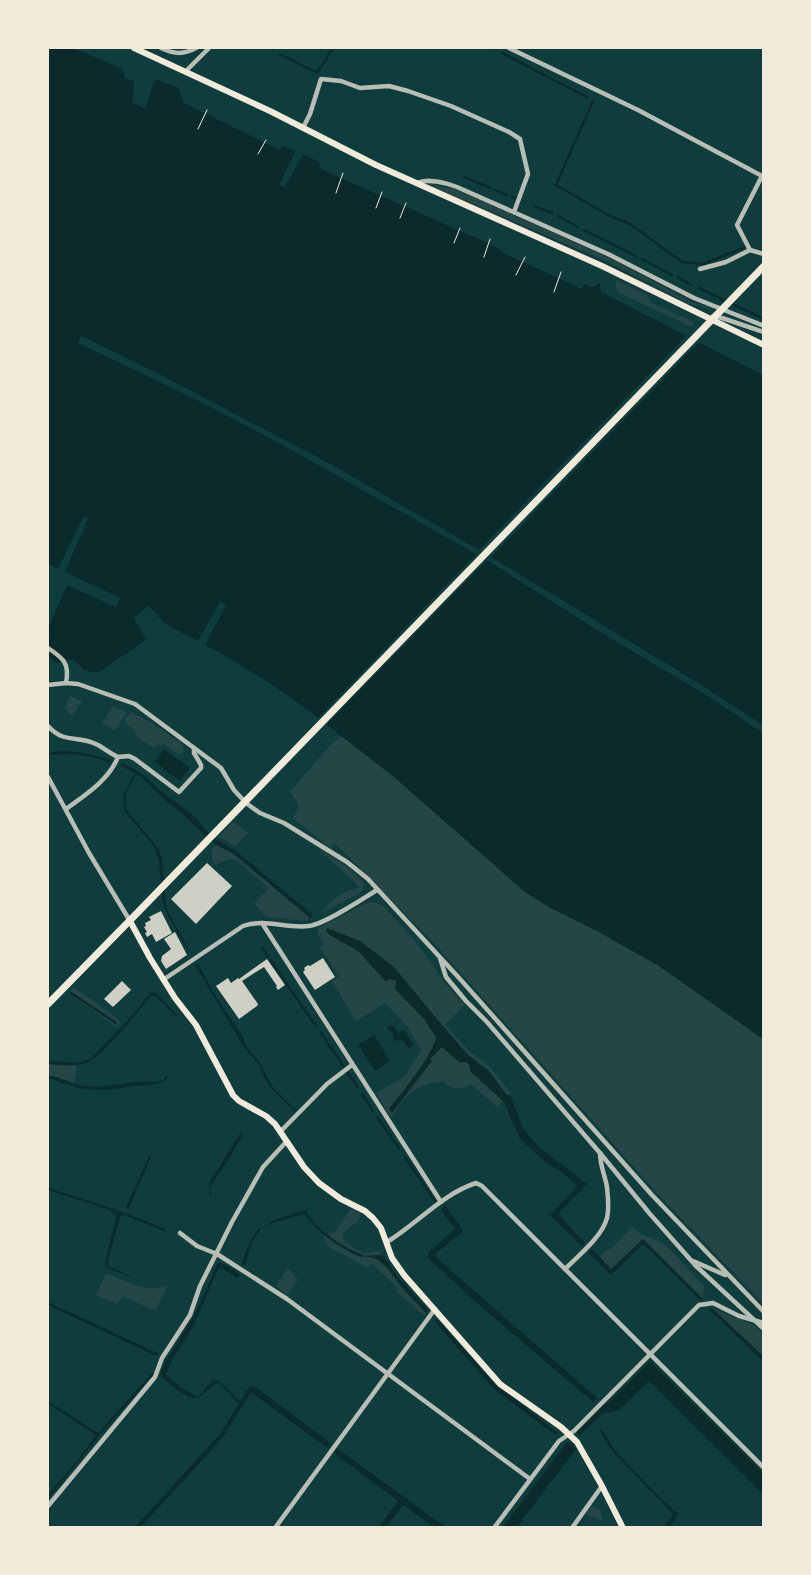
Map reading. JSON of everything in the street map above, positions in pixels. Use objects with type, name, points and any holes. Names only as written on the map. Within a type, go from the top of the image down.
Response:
[{"type":"main road","points":[[134,48],[186,71],[416,184],[585,258],[764,345]]},
{"type":"main road","points":[[48,1004],[764,266]]},
{"type":"main road","points":[[130,921],[164,980],[196,1025],[233,1094],[247,1106],[266,1116],[281,1131],[286,1142],[304,1168],[319,1184],[327,1191],[365,1211],[373,1218],[381,1228],[392,1258],[404,1275],[500,1384],[569,1434],[582,1449],[623,1528]]},
{"type":"street","points":[[161,48],[178,54],[196,48]]},
{"type":"street","points":[[186,71],[209,48]]},
{"type":"street","points":[[509,48],[638,110],[763,176],[738,225],[750,250]]},
{"type":"street","points":[[303,128],[310,114],[321,79],[341,81],[360,88],[389,86],[451,106],[509,132],[520,139],[528,174],[514,212]]},
{"type":"street","points":[[416,184],[421,181],[448,184],[608,254],[694,298],[764,326]]},
{"type":"street","points":[[700,269],[726,262],[750,250],[764,254]]},
{"type":"street","points":[[700,314],[722,318],[764,332]]},
{"type":"street","points":[[48,648],[61,657],[65,664],[68,674],[66,683]]},
{"type":"street","points":[[48,685],[78,684],[134,704],[221,768],[234,790],[246,803],[260,813],[284,823],[347,862],[377,890],[439,956],[652,1196],[764,1312]]},
{"type":"street","points":[[48,726],[61,738],[80,738],[98,745],[118,757],[129,756],[135,759],[179,792],[201,768],[194,749]]},
{"type":"street","points":[[66,808],[102,780],[118,757]]},
{"type":"street","points":[[48,777],[89,853],[130,921]]},
{"type":"street","points":[[48,792],[53,787]]},
{"type":"street","points":[[164,980],[243,926],[262,923],[310,926],[360,901],[377,890]]},
{"type":"street","points":[[262,923],[441,1202]]},
{"type":"street","points":[[439,956],[446,977],[600,1153],[650,1214],[692,1261],[764,1329]]},
{"type":"street","points":[[281,1131],[327,1084],[352,1065]]},
{"type":"street","points":[[48,1506],[151,1383],[162,1358],[190,1315],[200,1286],[232,1222],[263,1167],[286,1142]]},
{"type":"street","points":[[565,1269],[590,1245],[608,1217],[606,1186],[600,1163],[600,1153]]},
{"type":"street","points":[[387,1242],[405,1232],[441,1202],[463,1188],[476,1183],[482,1186],[764,1468]]},
{"type":"street","points":[[180,1233],[197,1246],[217,1254],[287,1299],[530,1480]]},
{"type":"street","points":[[692,1261],[729,1277]]},
{"type":"street","points":[[494,1528],[559,1441],[569,1434],[699,1305],[712,1303],[739,1316],[764,1323]]},
{"type":"street","points":[[275,1528],[435,1309]]},
{"type":"street","points":[[572,1528],[602,1486]]},
{"type":"path","points":[[198,128],[207,110]]},
{"type":"path","points":[[258,154],[266,140]]},
{"type":"path","points":[[336,193],[343,174]]},
{"type":"path","points":[[376,208],[382,192]]},
{"type":"path","points":[[400,218],[406,203]]},
{"type":"path","points":[[454,243],[460,228]]},
{"type":"path","points":[[484,257],[490,239]]},
{"type":"path","points":[[516,275],[525,257]]},
{"type":"path","points":[[554,292],[561,272]]},
{"type":"shaded area","points":[[48,48],[73,48],[123,69],[125,78],[152,88],[156,79],[179,88],[184,103],[278,149],[284,146],[320,162],[321,169],[499,248],[500,251],[582,289],[585,284],[592,288],[600,283],[601,292],[763,375],[763,1039],[659,966],[599,932],[549,907],[525,892],[393,776],[314,715],[271,684],[219,652],[172,629],[149,606],[134,618],[146,640],[97,673],[84,670],[73,659],[57,663],[48,656],[48,628],[67,585],[116,607],[120,598],[65,573],[66,568],[60,565],[58,569],[48,564]]},
{"type":"shaded area","points":[[426,184],[455,189],[605,256],[692,302],[721,311],[689,304],[604,260]]},
{"type":"shaded area","points":[[615,279],[647,295],[650,302],[694,322],[692,327],[617,292]]},
{"type":"shaded area","points":[[70,696],[82,701],[72,716],[65,708]]},
{"type":"shaded area","points":[[113,706],[127,712],[115,731],[102,723]]},
{"type":"shaded area","points":[[132,712],[155,725],[183,745],[184,751],[179,755],[163,744],[153,747],[138,738],[135,731],[125,722],[126,717]]},
{"type":"shaded area","points":[[341,736],[393,776],[525,892],[549,907],[599,932],[659,966],[763,1039],[763,1303],[658,1194],[436,945],[335,843],[330,848],[293,818],[298,809],[298,803],[290,792],[332,743]]},
{"type":"shaded area","points":[[164,749],[190,768],[180,781],[155,762]]},
{"type":"shaded area","points":[[62,751],[78,752],[112,760],[111,763],[80,755],[48,755],[48,753]]},
{"type":"shaded area","points":[[122,763],[141,773],[168,797],[195,817],[217,840],[236,851],[313,915],[310,918],[234,854],[217,845],[203,834],[140,776],[136,775],[125,795],[126,809],[157,847],[162,858],[166,907],[189,953],[166,912],[163,902],[159,861],[153,845],[125,812],[123,796],[135,773],[121,766]]},
{"type":"shaded area","points":[[233,821],[248,833],[235,846],[219,837]]},
{"type":"shaded area","points":[[216,845],[234,854],[309,917],[307,921],[266,917],[254,903],[269,888],[236,860],[228,859],[215,865],[212,860],[212,849]]},
{"type":"shaded area","points":[[317,848],[345,865],[364,883],[363,890],[358,894],[319,914],[337,897],[351,889],[354,891],[359,886]]},
{"type":"shaded area","points":[[369,902],[383,906],[413,938],[442,979],[465,1005],[445,1024],[469,1051],[491,1068],[511,1094],[497,1107],[471,1084],[456,1088],[444,1081],[425,1085],[412,1092],[391,1118],[376,1093],[404,1077],[421,1050],[407,1026],[385,1003],[356,1021],[332,981],[339,977],[320,948],[324,944],[318,935],[318,928]]},
{"type":"shaded area","points":[[327,928],[360,941],[394,967],[467,1054],[488,1070],[507,1095],[510,1095],[524,1130],[540,1148],[587,1184],[558,1214],[585,1243],[582,1246],[550,1215],[577,1186],[562,1172],[547,1164],[520,1139],[504,1102],[470,1071],[468,1063],[460,1063],[442,1047],[430,1059],[432,1061],[392,1113],[389,1109],[423,1064],[436,1037],[424,1019],[395,989],[396,981],[389,979],[386,982],[358,951],[331,936],[326,931]]},
{"type":"shaded area","points":[[198,964],[216,997],[243,1037],[246,1046],[260,1063],[272,1086],[296,1110],[295,1112],[269,1086],[258,1064],[243,1046],[195,965]]},
{"type":"shaded area","points":[[73,987],[117,1018],[121,1024],[116,1027],[69,993]]},
{"type":"shaded area","points":[[151,992],[156,993],[177,1015],[175,1016],[156,996],[151,996],[111,1043],[93,1059],[77,1065],[48,1064],[48,1061],[79,1063],[91,1058],[129,1019]]},
{"type":"shaded area","points":[[389,1025],[394,1026],[398,1033],[404,1030],[414,1045],[409,1049],[402,1039],[394,1040],[393,1034],[387,1028]]},
{"type":"shaded area","points":[[374,1035],[390,1061],[375,1071],[358,1045]]},
{"type":"shaded area","points":[[48,1064],[75,1065],[77,1068],[74,1082],[48,1076]]},
{"type":"shaded area","points":[[48,1076],[82,1086],[102,1087],[140,1081],[157,1082],[163,1080],[166,1076],[168,1077],[161,1083],[106,1090],[81,1089],[48,1078]]},
{"type":"shaded area","points":[[241,1132],[243,1134],[228,1161],[212,1184],[210,1190],[212,1197],[209,1188],[211,1180]]},
{"type":"shaded area","points":[[149,1156],[151,1157],[127,1209],[126,1207]]},
{"type":"shaded area","points":[[48,1188],[114,1209],[166,1229],[166,1232],[124,1215],[120,1217],[108,1261],[109,1266],[130,1277],[106,1267],[105,1262],[116,1218],[110,1210],[48,1190]]},
{"type":"shaded area","points":[[445,1205],[463,1231],[435,1254],[437,1258],[597,1398],[593,1402],[470,1297],[428,1258],[428,1253],[455,1229],[441,1210]]},
{"type":"shaded area","points":[[308,1209],[305,1213],[265,1226],[274,1220]]},
{"type":"shaded area","points":[[351,1209],[361,1213],[358,1221],[343,1233],[344,1241],[362,1253],[380,1251],[381,1255],[366,1256],[378,1261],[386,1268],[426,1313],[425,1316],[398,1293],[397,1287],[372,1264],[366,1267],[329,1247],[323,1236],[335,1232]]},
{"type":"shaded area","points":[[632,1227],[641,1234],[665,1244],[704,1286],[703,1299],[643,1239],[611,1269],[600,1258],[605,1251],[612,1248]]},
{"type":"shaded area","points":[[259,1228],[261,1229],[252,1242],[245,1265],[243,1266],[247,1249]]},
{"type":"shaded area","points":[[643,1239],[703,1299],[700,1300],[643,1244],[611,1275],[588,1252],[592,1249],[611,1269]]},
{"type":"shaded area","points":[[381,1255],[427,1309],[426,1313],[386,1266],[376,1258],[362,1256]]},
{"type":"shaded area","points":[[218,1263],[222,1263],[240,1274],[237,1278],[219,1268],[193,1326],[166,1374],[180,1387],[198,1397],[213,1380],[219,1381],[240,1401],[250,1386],[254,1386],[332,1444],[327,1448],[251,1392],[224,1436],[141,1527],[135,1527],[220,1434],[239,1404],[219,1383],[214,1384],[199,1398],[194,1398],[178,1390],[160,1375],[164,1364],[195,1314]]},
{"type":"shaded area","points":[[288,1268],[298,1280],[287,1295],[276,1286]]},
{"type":"shaded area","points":[[106,1273],[144,1287],[152,1288],[168,1285],[155,1311],[123,1296],[117,1304],[96,1295]]},
{"type":"shaded area","points":[[48,1302],[159,1355],[154,1355],[48,1305]]},
{"type":"shaded area","points":[[708,1308],[713,1309],[763,1356],[763,1362]]},
{"type":"shaded area","points":[[713,1309],[754,1325],[763,1334],[763,1356]]},
{"type":"shaded area","points":[[437,1319],[495,1384],[558,1433],[556,1435],[495,1390],[434,1321]]},
{"type":"shaded area","points":[[650,1361],[763,1473],[763,1494],[649,1381],[618,1411],[602,1414],[579,1436],[576,1433]]},
{"type":"shaded area","points":[[153,1372],[153,1375],[99,1436],[48,1499],[48,1495],[96,1435],[48,1404],[48,1401],[98,1433]]},
{"type":"shaded area","points":[[599,1429],[602,1429],[615,1450],[655,1493],[679,1514],[670,1527],[664,1527],[673,1514],[612,1451]]},
{"type":"shaded area","points":[[567,1442],[570,1442],[576,1449],[517,1527],[503,1527]]},
{"type":"shaded area","points":[[337,1448],[445,1527],[434,1527],[403,1505],[386,1527],[379,1527],[398,1501],[334,1453]]},
{"type":"shaded area","points":[[592,1506],[600,1509],[603,1521],[585,1514]]},
{"type":"pier","points":[[156,76],[145,109],[132,102],[135,79],[151,85]]},
{"type":"pier","points":[[180,85],[186,101],[212,115],[278,147],[285,143],[321,160],[323,167],[500,246],[502,249],[581,286],[583,282],[586,282],[582,289],[500,251],[499,248],[321,169],[319,162],[303,154],[285,187],[279,185],[296,151],[284,146],[278,149],[184,103],[179,88]]},
{"type":"pier","points":[[689,333],[702,339],[491,557],[695,681],[763,725],[763,733],[711,698],[592,627],[487,560],[325,726],[316,720],[476,554],[288,448],[197,400],[78,343],[81,336],[163,376],[336,467],[479,550]]},
{"type":"pier","points":[[84,516],[88,518],[65,572],[120,598],[116,607],[67,585],[48,628],[48,622],[66,583],[115,604],[117,599],[63,575],[63,569],[61,568],[57,571]]},
{"type":"pier","points":[[220,602],[226,605],[205,645],[271,684],[314,715],[312,716],[270,686],[218,654],[171,631],[148,610],[137,618],[149,641],[116,665],[114,664],[146,640],[134,618],[148,606],[164,623],[198,641]]},
{"type":"building","points":[[207,863],[232,886],[196,924],[171,899]]},
{"type":"building","points":[[161,911],[172,933],[156,942],[152,934],[147,937],[144,927],[146,926],[145,923],[151,920],[149,917]]},
{"type":"building","points":[[175,932],[187,955],[166,969],[161,961],[162,956],[171,949],[164,939]]},
{"type":"building","points":[[323,958],[335,977],[315,990],[303,972],[304,968]]},
{"type":"building","points":[[267,959],[285,985],[278,990],[264,967],[242,981],[258,1004],[239,1019],[216,986],[228,978],[231,983],[239,979]]},
{"type":"building","points":[[122,981],[131,990],[113,1007],[104,999]]},
{"type":"waterway","points":[[280,54],[317,73],[333,48]]},
{"type":"waterway","points":[[502,53],[587,97]]},
{"type":"waterway","points":[[593,101],[556,185],[608,215],[630,224],[682,262],[703,264],[743,248]]},
{"type":"waterway","points":[[464,177],[490,188]]},
{"type":"waterway","points":[[495,190],[507,195]]},
{"type":"waterway","points":[[534,206],[552,213]]},
{"type":"waterway","points":[[558,216],[578,227]]},
{"type":"waterway","points":[[584,230],[636,256]]},
{"type":"waterway","points":[[642,259],[672,275]]},
{"type":"waterway","points":[[677,277],[692,285]]},
{"type":"waterway","points":[[699,288],[764,319]]},
{"type":"waterway","points":[[262,948],[316,1026]]},
{"type":"waterway","points":[[71,993],[116,1023]]},
{"type":"waterway","points":[[321,1033],[343,1066]]},
{"type":"waterway","points":[[348,1073],[357,1087]]},
{"type":"waterway","points":[[362,1094],[373,1111]]},
{"type":"waterway","points":[[377,1117],[399,1148]]},
{"type":"waterway","points":[[405,1157],[435,1201]]},
{"type":"waterway","points":[[305,1213],[330,1238],[362,1256]]}]
